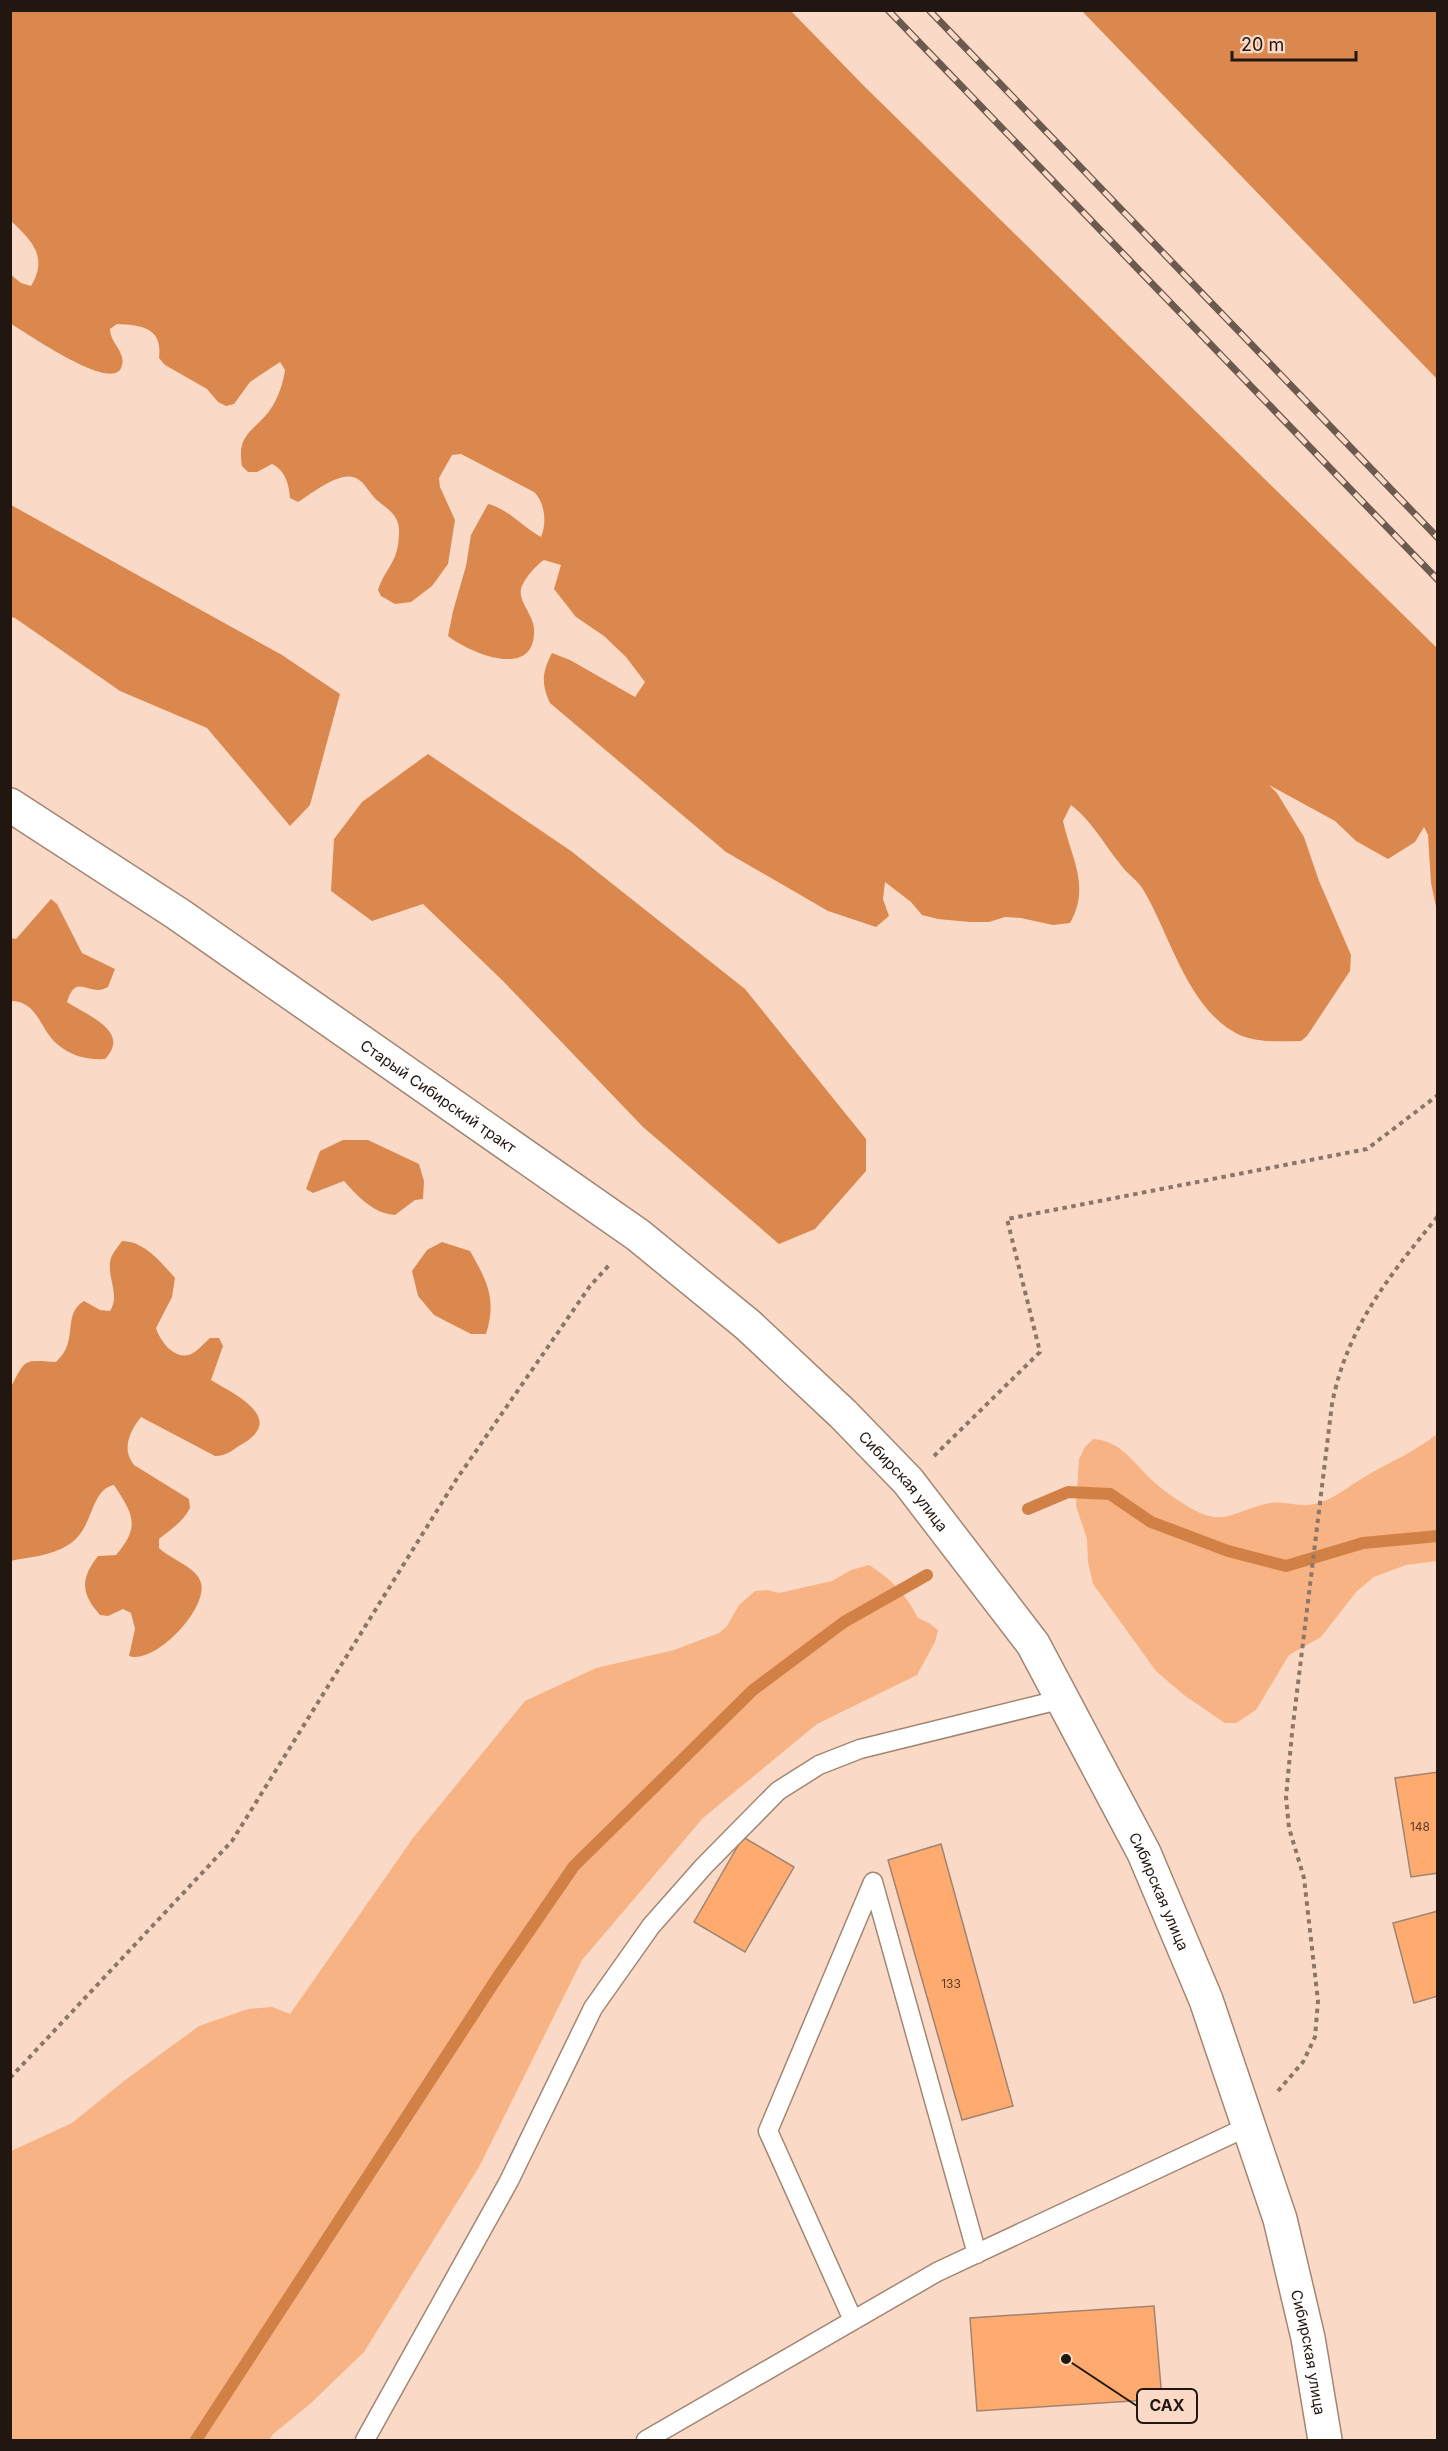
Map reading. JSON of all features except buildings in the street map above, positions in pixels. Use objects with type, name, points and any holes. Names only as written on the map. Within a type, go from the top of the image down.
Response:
[{"type":"street","name":"Старый Сибирский тракт","points":[[10,805],[188,921],[638,1235],[748,1325],[843,1414]]},
{"type":"street","name":"Сибирская улица","points":[[843,1414],[908,1481],[1033,1644],[1144,1853],[1206,2000],[1280,2219],[1308,2338],[1325,2440]]},
{"type":"lane","points":[[365,2440],[509,2181],[593,2008],[651,1926],[704,1866],[778,1791],[819,1765],[860,1749],[1063,1698]]},
{"type":"lane","points":[[853,2320],[768,2131],[873,1882],[977,2254]]},
{"type":"lane","points":[[646,2440],[937,2272],[1248,2126]]},
{"type":"path","points":[[908,1481],[1040,1352],[1007,1219],[1367,1149],[1437,1095]]},
{"type":"path","points":[[1248,2126],[1303,2062],[1315,2037],[1318,2001],[1304,1878],[1289,1828],[1286,1797],[1299,1670],[1336,1381],[1354,1335],[1371,1303],[1437,1216]]},
{"type":"path","points":[[10,2078],[232,1841],[456,1480],[590,1286],[638,1235]]},
{"type":"shaded area","points":[[11,10],[791,11],[863,85],[1437,648],[1437,911],[1431,883],[1428,835],[1424,827],[1415,842],[1388,859],[1356,841],[1335,821],[1269,785],[1277,793],[1304,837],[1319,881],[1351,955],[1350,971],[1307,1036],[1301,1041],[1264,1041],[1242,1036],[1224,1025],[1208,1010],[1183,972],[1142,887],[1123,868],[1085,818],[1071,805],[1063,821],[1077,872],[1079,897],[1070,923],[1053,925],[1005,917],[989,922],[938,919],[922,915],[911,902],[885,882],[883,899],[889,916],[876,927],[828,911],[726,852],[550,703],[544,678],[552,653],[570,660],[635,697],[645,682],[626,657],[604,636],[576,617],[554,589],[561,565],[544,560],[537,565],[522,585],[522,598],[534,628],[532,644],[525,654],[514,659],[501,659],[472,650],[448,636],[466,566],[471,535],[488,504],[509,514],[541,537],[544,513],[541,501],[534,492],[461,454],[452,455],[439,478],[440,487],[455,520],[448,564],[432,586],[411,602],[395,604],[381,596],[378,590],[394,559],[398,544],[398,523],[393,514],[375,498],[363,483],[349,476],[342,477],[326,484],[298,502],[290,498],[286,478],[272,464],[257,472],[248,472],[242,466],[241,455],[244,439],[270,410],[280,391],[285,370],[280,362],[250,382],[234,404],[226,406],[218,402],[207,389],[165,365],[159,358],[158,340],[154,334],[142,327],[117,324],[110,329],[123,363],[121,368],[114,373],[102,373],[68,358],[11,324],[11,275],[21,283],[31,286],[36,275],[38,257],[31,242],[11,221]]},
{"type":"shaded area","points":[[1082,11],[1437,11],[1437,379]]},
{"type":"shaded area","points":[[11,505],[282,655],[340,694],[310,805],[290,826],[207,728],[120,691],[11,617]]},
{"type":"shaded area","points":[[428,754],[571,851],[745,989],[866,1139],[866,1171],[815,1229],[779,1244],[643,1127],[503,981],[423,904],[372,921],[331,891],[334,839],[362,802]]},
{"type":"shaded area","points":[[51,899],[57,904],[82,953],[115,969],[108,987],[98,990],[76,987],[67,1002],[94,1018],[110,1032],[113,1040],[112,1049],[105,1059],[86,1058],[68,1052],[51,1038],[33,1011],[20,1002],[11,1001],[11,938],[16,939]]},
{"type":"shaded area","points":[[343,1140],[368,1140],[419,1164],[424,1181],[423,1199],[415,1200],[395,1215],[373,1208],[344,1181],[313,1193],[306,1189],[320,1151]]},
{"type":"shaded area","points":[[122,1241],[145,1248],[175,1278],[172,1297],[156,1328],[161,1339],[169,1349],[179,1355],[185,1355],[196,1351],[210,1338],[219,1338],[223,1346],[211,1380],[251,1407],[258,1415],[260,1424],[256,1433],[244,1443],[220,1456],[215,1456],[141,1417],[133,1428],[128,1440],[128,1453],[134,1465],[189,1499],[190,1508],[187,1513],[159,1539],[159,1548],[194,1572],[201,1583],[201,1594],[188,1620],[165,1644],[140,1657],[129,1656],[135,1629],[131,1613],[123,1609],[108,1616],[100,1615],[86,1593],[88,1572],[98,1556],[116,1555],[129,1536],[132,1520],[130,1512],[114,1485],[106,1488],[100,1494],[83,1530],[68,1545],[47,1554],[10,1561],[11,1387],[27,1363],[31,1361],[56,1362],[63,1354],[69,1337],[73,1313],[84,1301],[100,1310],[110,1311],[114,1293],[110,1262],[113,1253]]},
{"type":"shaded area","points":[[442,1242],[470,1251],[481,1272],[488,1291],[491,1310],[486,1334],[471,1334],[434,1315],[418,1296],[412,1271],[427,1250]]},
{"type":"shaded area","points":[[1437,1434],[1437,1561],[1406,1565],[1374,1577],[1357,1591],[1321,1637],[1289,1655],[1256,1710],[1236,1723],[1225,1723],[1184,1695],[1156,1671],[1093,1584],[1088,1562],[1087,1539],[1076,1506],[1079,1459],[1085,1447],[1093,1439],[1103,1440],[1127,1454],[1172,1497],[1207,1516],[1224,1517],[1277,1502],[1309,1505],[1322,1502]]},
{"type":"shaded area","points":[[869,1565],[897,1588],[918,1618],[938,1630],[935,1642],[917,1675],[817,1724],[703,1818],[582,1960],[479,2167],[364,2352],[269,2440],[11,2440],[11,2151],[72,2123],[124,2081],[199,2026],[248,2009],[272,2007],[290,2014],[413,1838],[525,1701],[596,1668],[674,1650],[719,1633],[727,1626],[739,1605],[755,1591],[767,1590],[779,1593],[832,1581],[851,1570]]},
{"type":"waterway","points":[[1028,1509],[1068,1492],[1110,1494],[1151,1522],[1228,1551],[1286,1566],[1363,1543],[1438,1536]]},
{"type":"waterway","points":[[196,2440],[497,1978],[574,1866],[753,1690],[844,1622],[927,1575]]},
{"type":"railway","points":[[888,10],[1438,580]]},
{"type":"railway","points":[[929,10],[1438,538]]},
{"type":"place","name":"САХ","points":[[1066,2359]]}]
